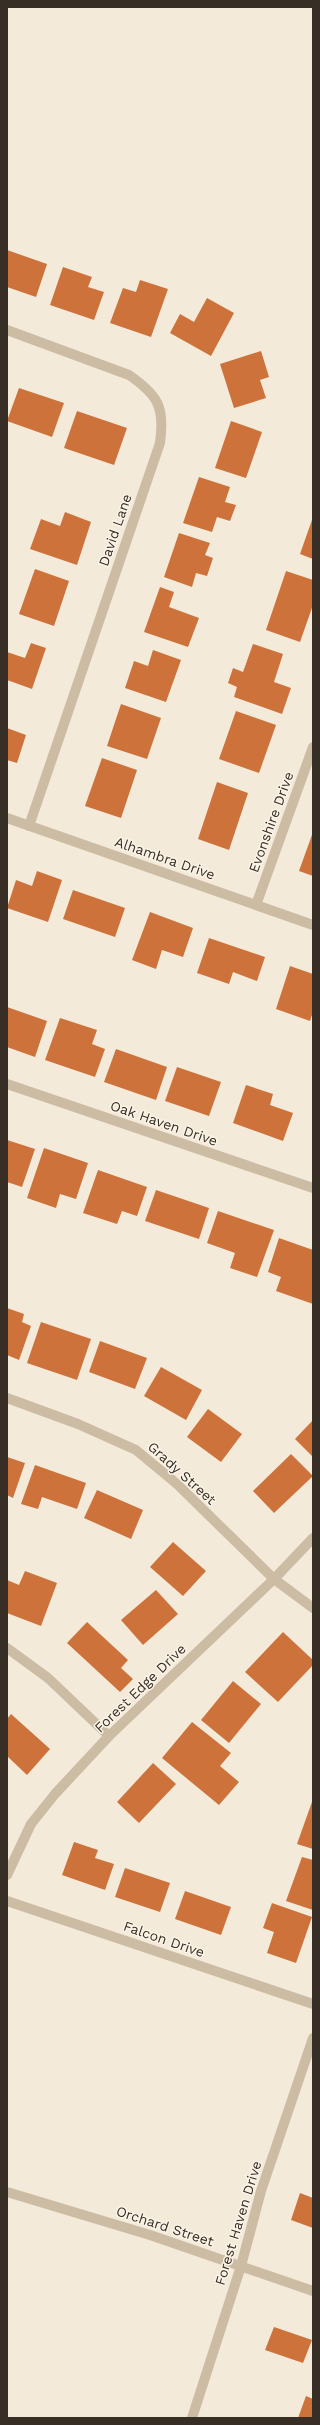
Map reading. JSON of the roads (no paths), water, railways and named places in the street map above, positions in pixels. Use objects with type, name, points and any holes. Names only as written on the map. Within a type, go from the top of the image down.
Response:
[{"type":"street","name":"David Lane","points":[[7,330],[129,375],[145,387],[158,402],[162,416],[160,443],[29,826]]},
{"type":"street","name":"Evonshire Drive","points":[[256,906],[313,747]]},
{"type":"street","name":"Alhambra Drive","points":[[7,818],[313,925]]},
{"type":"street","name":"Oak Haven Drive","points":[[7,1084],[313,1188]]},
{"type":"street","name":"Grady Street","points":[[7,1398],[78,1424],[136,1450],[177,1484],[274,1579],[313,1608]]},
{"type":"street","name":"Forest Edge Drive","points":[[7,1874],[31,1824],[55,1794],[109,1736],[274,1579],[313,1538]]},
{"type":"street","points":[[7,1648],[48,1678],[109,1736]]},
{"type":"street","name":"Falcon Drive","points":[[7,1901],[313,2004]]},
{"type":"street","name":"Forest Haven Drive","points":[[192,2418],[241,2266],[261,2191],[313,2038]]},
{"type":"street","name":"Orchard Street","points":[[7,2192],[150,2235],[313,2291]]}]
